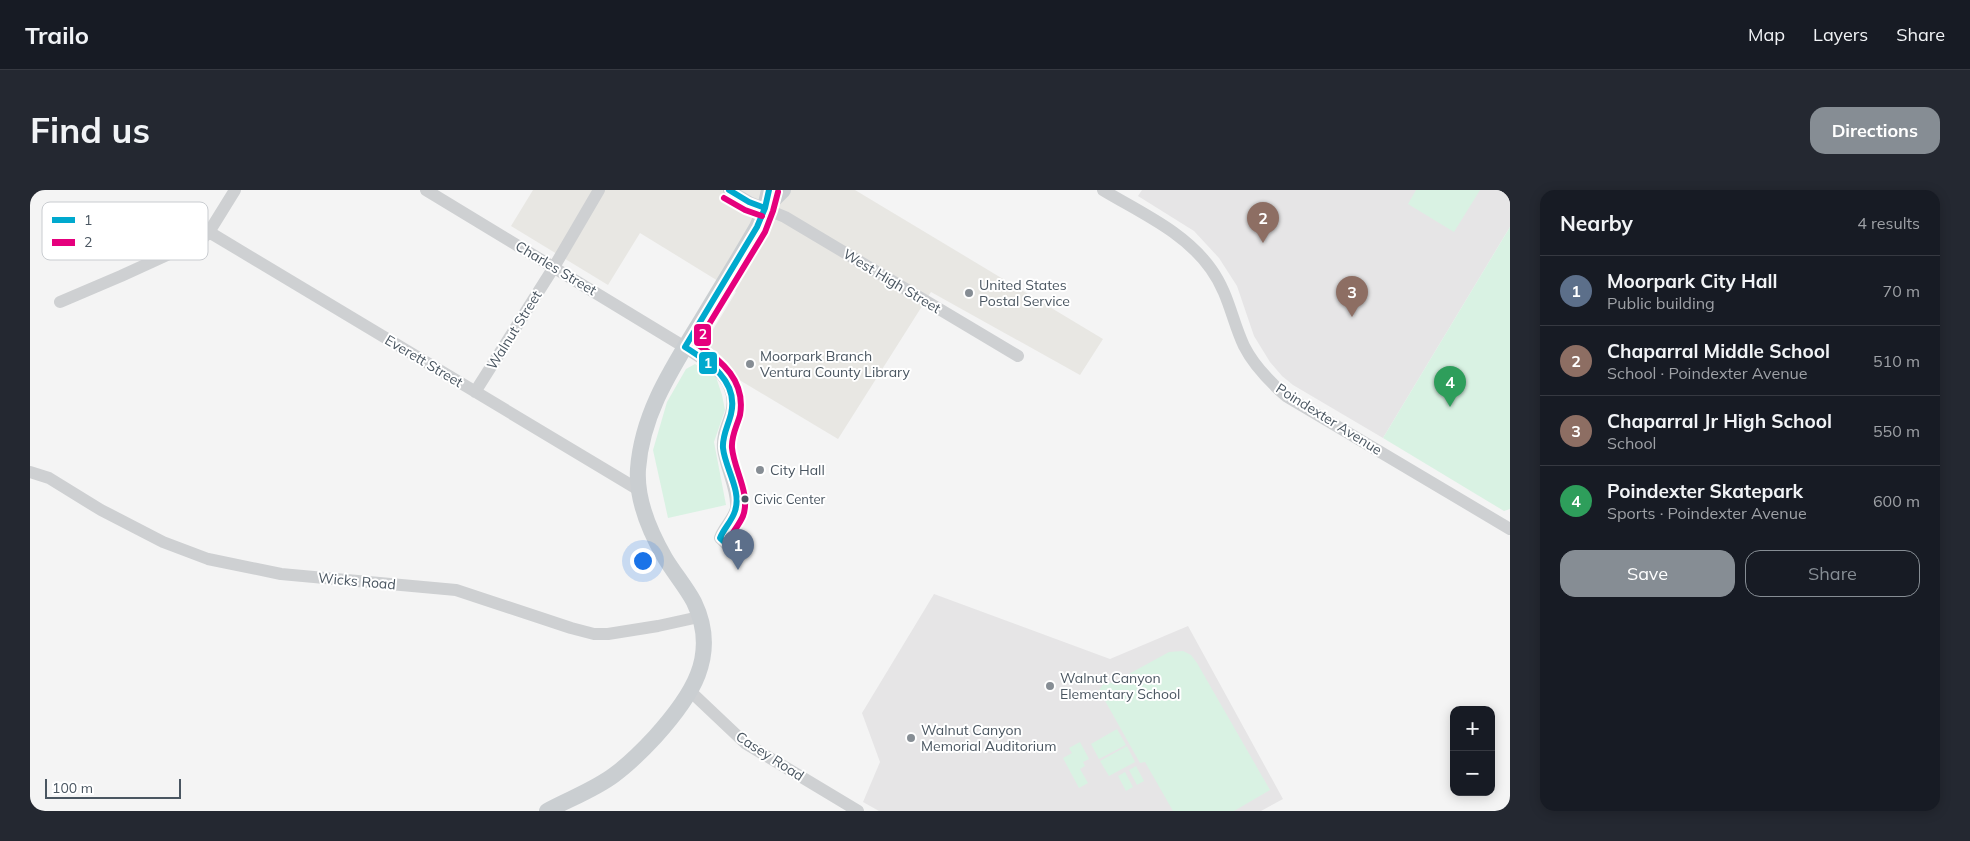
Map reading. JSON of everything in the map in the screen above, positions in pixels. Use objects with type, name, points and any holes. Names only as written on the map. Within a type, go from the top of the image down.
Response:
[{"type":"main road","points":[[547,811],[613,776],[631,761],[675,713],[690,691],[700,671],[704,646],[701,621],[694,602],[652,534],[639,490],[639,462],[644,429],[657,396],[757,227],[770,190]]},
{"type":"main road","points":[[765,208],[783,190]]},
{"type":"street","points":[[209,232],[235,190]]},
{"type":"street","name":"Charles Street","points":[[426,190],[715,366],[724,377],[732,405],[731,414],[724,432],[723,447],[736,498],[736,510],[720,538],[732,549]]},
{"type":"street","name":"Walnut Street","points":[[475,392],[554,267],[599,190]]},
{"type":"street","name":"West High Street","points":[[729,190],[749,202],[785,217],[1018,356]]},
{"type":"street","name":"Poindexter Avenue","points":[[1104,190],[1171,231],[1199,254],[1212,270],[1221,286],[1244,345],[1253,362],[1274,386],[1286,396],[1510,529]]},
{"type":"street","name":"Everett Street","points":[[209,232],[639,490]]},
{"type":"street","points":[[60,302],[156,260]]},
{"type":"street","name":"Wicks Road","points":[[30,472],[50,478],[102,510],[163,542],[208,559],[281,574],[456,590],[594,634],[608,634],[699,618]]},
{"type":"street","name":"Casey Road","points":[[690,691],[745,743],[858,811]]},
{"type":"shaded area","points":[[533,190],[855,190],[1103,339],[1080,375],[931,292],[838,439],[731,375],[719,357],[703,346],[736,292],[640,233],[608,285],[511,226]]},
{"type":"shaded area","points":[[1142,190],[1510,190],[1510,227],[1383,438],[1293,385],[1282,376],[1270,362],[1254,336],[1237,286],[1219,258],[1194,231],[1138,196]]},
{"type":"shaded area","name":"Walnut Canyon Elementary School","points":[[934,594],[1110,659],[1188,626],[1283,799],[1261,811],[879,811],[863,802],[880,762],[862,713]]},
{"type":"green space","points":[[1416,190],[1480,190],[1454,232],[1408,204]]},
{"type":"green space","points":[[1510,227],[1510,509],[1504,511],[1383,438]]},
{"type":"green space","points":[[695,364],[716,377],[722,395],[725,410],[714,442],[726,505],[668,518],[653,450],[667,402],[686,369]]},
{"type":"green space","points":[[1183,651],[1191,655],[1197,663],[1270,790],[1234,811],[1173,811],[1145,762],[1140,763],[1099,690],[1105,682],[1112,683],[1169,652]]},
{"type":"green space","points":[[1117,729],[1126,745],[1099,759],[1091,744]]},
{"type":"green space","points":[[1080,742],[1089,759],[1083,762],[1085,766],[1080,769],[1088,783],[1079,788],[1063,758],[1072,753],[1069,748]]},
{"type":"green space","points":[[1127,746],[1135,762],[1109,776],[1100,761]]},
{"type":"green space","points":[[1136,766],[1144,781],[1137,785],[1129,770]]},
{"type":"green space","points":[[1125,772],[1133,787],[1126,791],[1118,776]]},
{"type":"transit line","name":"1","points":[[729,190],[749,202],[765,208]]},
{"type":"transit line","name":"1","points":[[732,549],[720,538],[734,515],[737,503],[735,488],[723,448],[724,435],[731,414],[731,392],[726,382],[712,366],[685,347],[757,227],[765,208],[769,190]]},
{"type":"transit line","name":"2","points":[[738,543],[731,536],[742,519],[745,508],[744,491],[732,448],[733,435],[740,415],[741,403],[739,392],[736,382],[730,373],[715,357],[697,344],[765,232],[778,192]]},
{"type":"transit line","name":"2","points":[[724,198],[745,210],[762,216]]},
{"type":"place","name":"Chaparral Middle School","points":[[1263,243]]},
{"type":"place","name":"United States Postal Service","points":[[969,293]]},
{"type":"place","name":"Chaparral Jr High School","points":[[1352,317]]},
{"type":"place","name":"Moorpark Branch Ventura County Library","points":[[750,364]]},
{"type":"place","name":"Poindexter Skatepark","points":[[1450,407]]},
{"type":"place","name":"City Hall","points":[[760,470]]},
{"type":"place","name":"Civic Center","points":[[745,499]]},
{"type":"place","name":"Moorpark City Hall","points":[[738,570]]},
{"type":"place","name":"Walnut Canyon Elementary School","points":[[1050,686]]},
{"type":"place","name":"Walnut Canyon Memorial Auditorium","points":[[911,738]]}]
